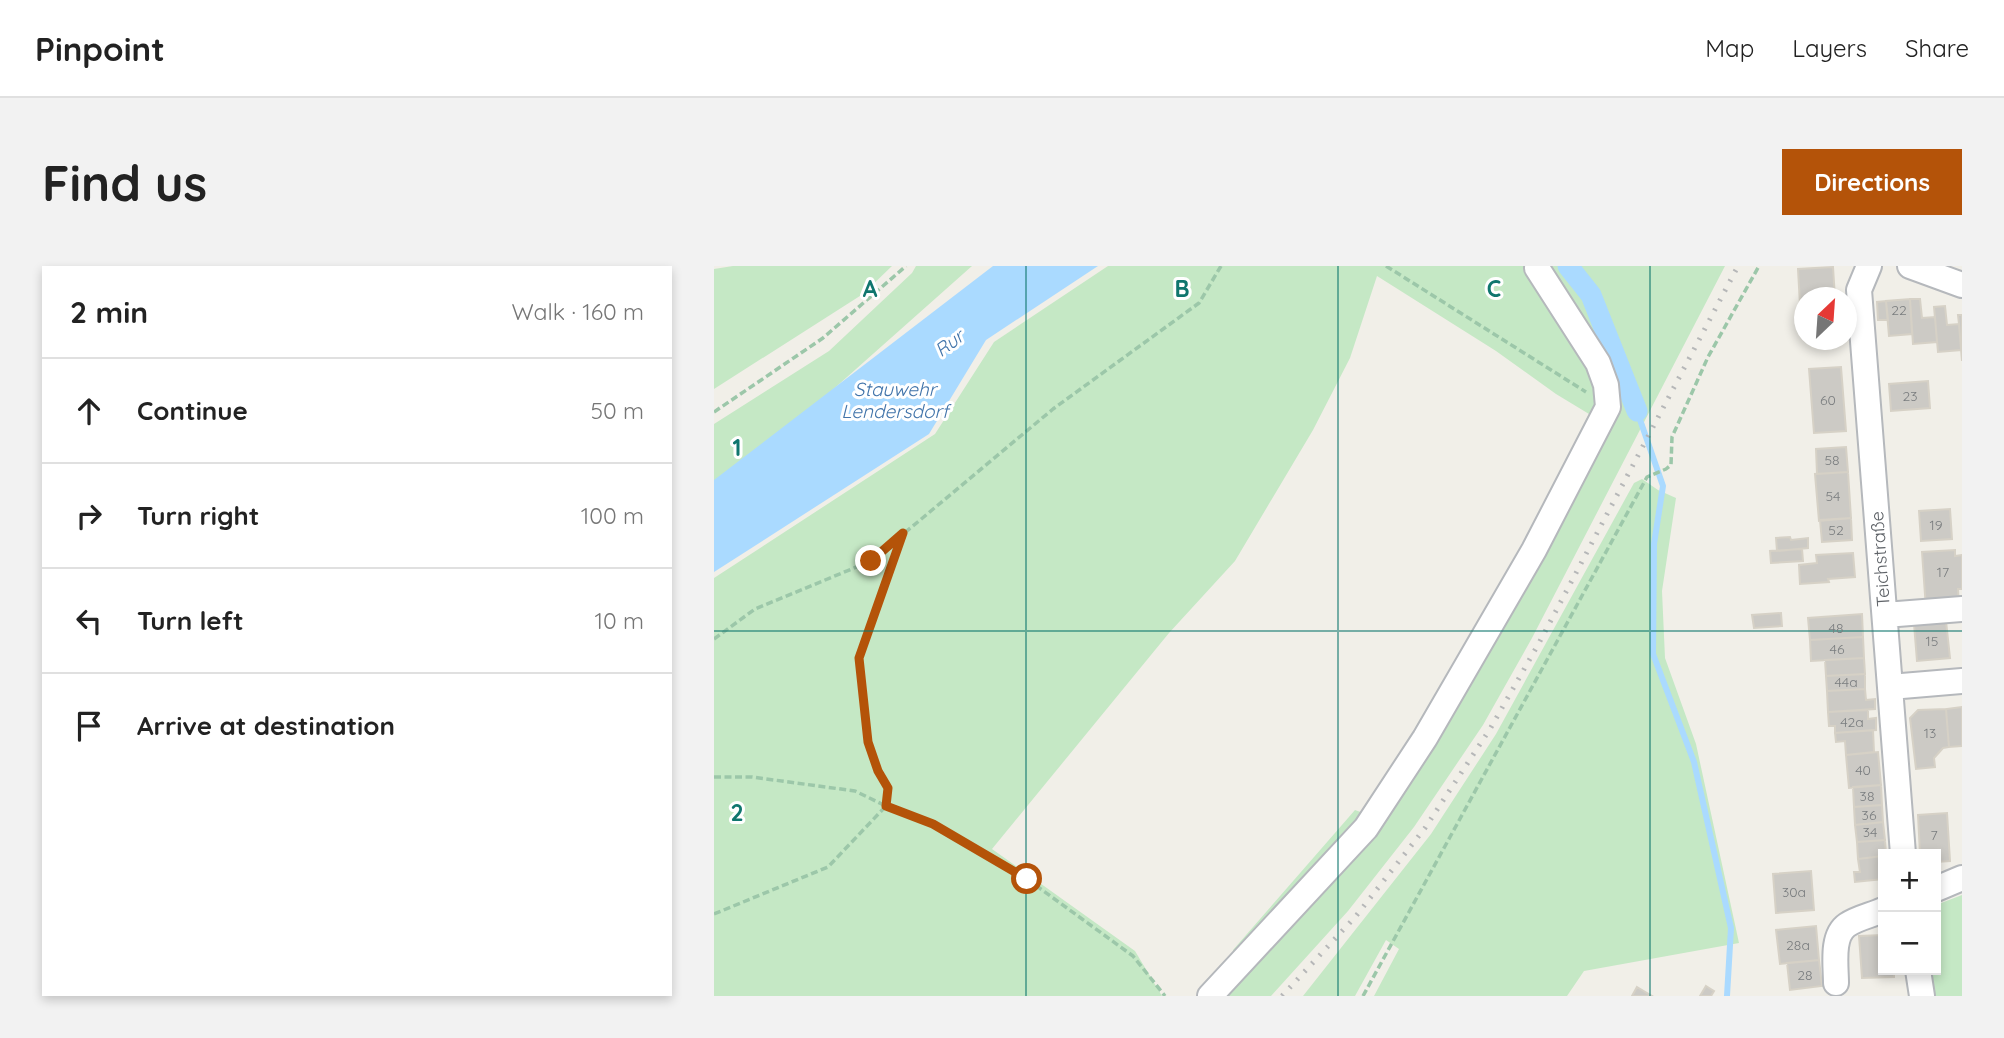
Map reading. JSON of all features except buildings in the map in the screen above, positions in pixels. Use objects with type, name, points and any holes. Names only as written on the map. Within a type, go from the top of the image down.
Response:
[{"type":"street","name":"Teichstraße","points":[[1869,266],[1859,290],[1903,849]]},
{"type":"street","points":[[1910,266],[1962,285]]},
{"type":"street","points":[[1210,996],[1366,828],[1425,738],[1534,550],[1608,407],[1606,385],[1598,363],[1537,268]]},
{"type":"street","points":[[1885,615],[1962,609]]},
{"type":"street","points":[[1890,687],[1962,681]]},
{"type":"street","points":[[1941,887],[1962,878]]},
{"type":"street","points":[[1836,983],[1838,938],[1846,926],[1878,912]]},
{"type":"street","points":[[1919,975],[1922,996]]},
{"type":"path","points":[[714,412],[823,338],[906,266]]},
{"type":"path","points":[[714,639],[755,609],[871,561],[1053,408],[1199,303],[1221,266]]},
{"type":"path","points":[[1386,266],[1608,407]]},
{"type":"path","points":[[1363,996],[1647,477],[1671,464],[1672,438],[1708,357],[1759,266]]},
{"type":"path","points":[[714,914],[828,867],[886,806],[888,788],[878,771],[868,742],[859,658],[903,533]]},
{"type":"path","points":[[714,777],[752,777],[855,791],[933,824],[1027,879],[1133,956],[1165,996]]},
{"type":"green space","points":[[733,266],[892,266],[863,294],[714,389],[714,269]]},
{"type":"green space","points":[[916,266],[972,266],[802,417],[714,482],[714,424],[829,351],[912,273]]},
{"type":"green space","points":[[1108,266],[1725,266],[1532,638],[1483,725],[1414,827],[1348,911],[1271,996],[1216,996],[1381,817],[1420,736],[1415,728],[1520,552],[1589,414],[1377,276],[1350,358],[1313,430],[1235,561],[1169,633],[992,849],[1135,951],[1162,996],[714,996],[714,578],[935,434],[994,342]]},
{"type":"green space","points":[[1642,479],[1676,498],[1662,591],[1665,658],[1696,744],[1739,943],[1584,971],[1567,996],[1374,996],[1399,949],[1386,940],[1355,996],[1303,996],[1431,834],[1496,734],[1634,483]]},
{"type":"green space","points":[[1355,810],[1366,814],[1235,962],[1233,950]]},
{"type":"green space","points":[[1962,895],[1962,996],[1934,996],[1930,975],[1941,975],[1941,903]]},
{"type":"water","name":"Stauwehr Lendersdorf","points":[[993,266],[1098,266],[986,340],[929,434],[714,572],[714,480]]},
{"type":"waterway","points":[[1568,266],[1591,295],[1637,411]]},
{"type":"waterway","points":[[1637,411],[1663,486],[1654,544],[1653,654],[1694,762],[1731,928],[1727,996]]},
{"type":"railway","points":[[1282,996],[1356,916],[1425,828],[1490,729],[1539,643],[1738,266]]},
{"type":"route","points":[[871,561],[903,533],[859,658],[868,742],[878,771],[888,788],[886,806],[933,824],[1027,879]]},
{"type":"water label","name":"Rur","points":[[949,343]]}]
